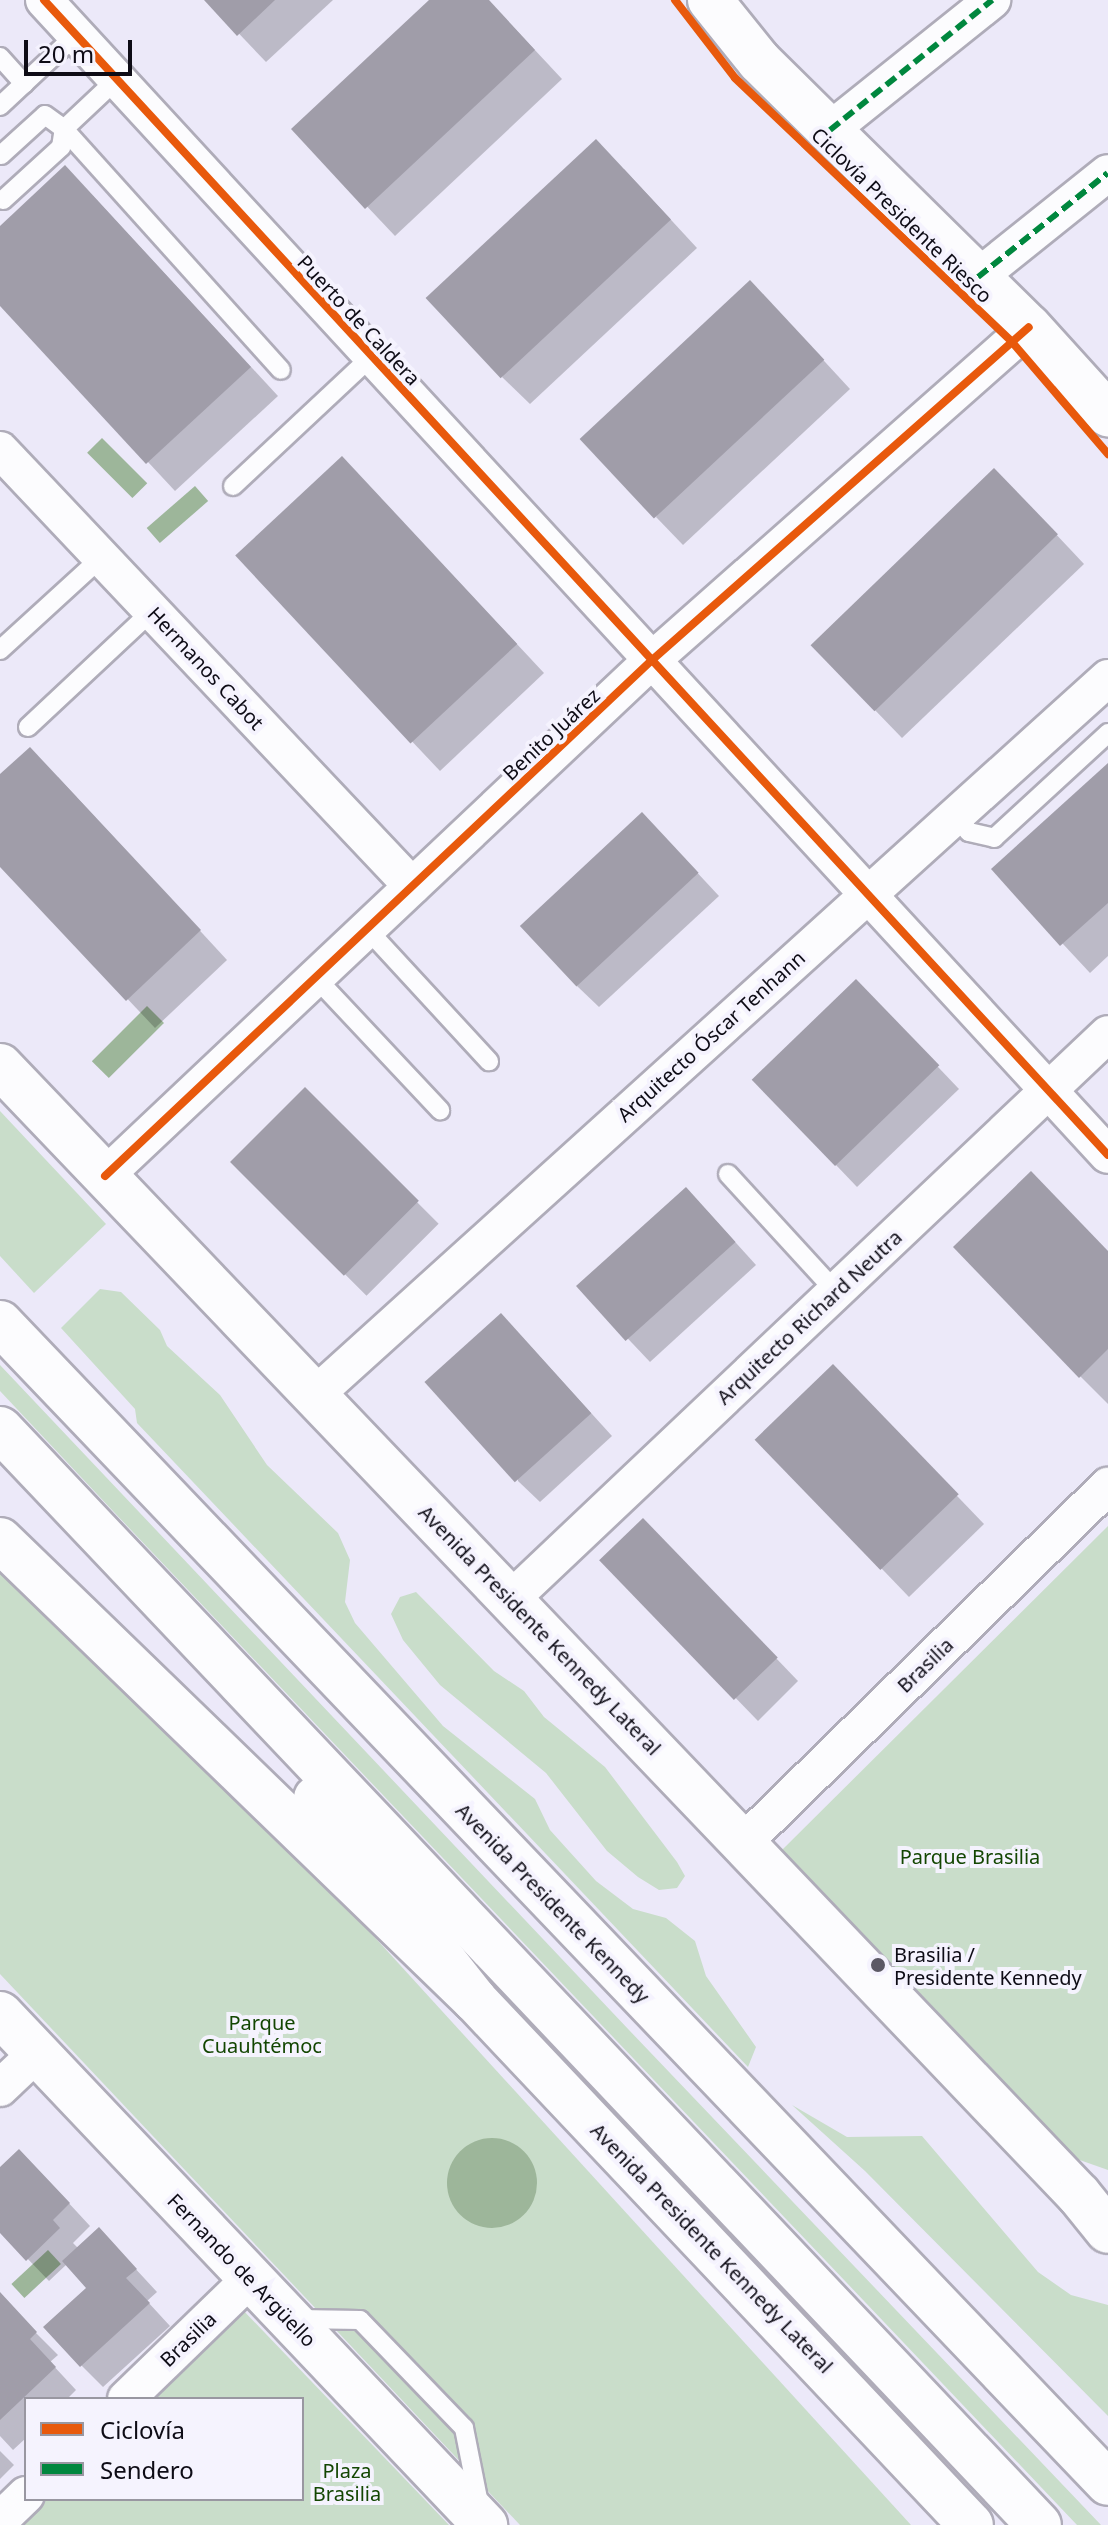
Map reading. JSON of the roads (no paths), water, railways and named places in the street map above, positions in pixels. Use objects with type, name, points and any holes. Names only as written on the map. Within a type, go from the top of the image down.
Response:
[{"type":"main road","points":[[710,0],[759,61],[1029,327],[1108,414]]},
{"type":"main road","name":"Avenida Presidente Kennedy Lateral","points":[[0,1066],[743,1843],[1094,2197],[1108,2231]]},
{"type":"main road","name":"Avenida Presidente Kennedy","points":[[0,1323],[1108,2483]]},
{"type":"main road","points":[[0,1429],[1039,2525]]},
{"type":"main road","name":"Avenida Presidente Kennedy Lateral","points":[[0,1540],[475,2000],[971,2525]]},
{"type":"main road","points":[[142,1576],[475,2000]]},
{"type":"main road","name":"Fernando de Argüello","points":[[0,2014],[484,2524]]},
{"type":"main road","points":[[1039,2414],[1108,2467]]},
{"type":"street","name":"Puerto de Caldera","points":[[44,0],[866,897],[1108,1155]]},
{"type":"street","points":[[830,130],[992,0]]},
{"type":"street","points":[[978,277],[1108,173]]},
{"type":"street","name":"Benito Juárez","points":[[105,1176],[651,661],[1029,327]]},
{"type":"street","name":"Hermanos Cabot","points":[[0,450],[412,886]]},
{"type":"street","name":"Arquitecto Óscar Tenhann","points":[[315,1395],[1108,678]]},
{"type":"street","name":"Arquitecto Richard Neutra","points":[[510,1600],[1108,1034]]},
{"type":"street","name":"Brasilia","points":[[743,1843],[1108,1486]]},
{"type":"street","points":[[0,2088],[36,2054]]},
{"type":"street","name":"Brasilia","points":[[128,2397],[250,2279]]},
{"type":"street","points":[[0,2520],[24,2497]]},
{"type":"lane","points":[[0,106],[76,35]]},
{"type":"lane","points":[[0,57],[24,84]]},
{"type":"lane","points":[[3,200],[61,147],[64,129],[117,79]]},
{"type":"lane","points":[[1,155],[45,115],[64,129],[281,370]]},
{"type":"lane","points":[[233,486],[371,357]]},
{"type":"lane","points":[[0,650],[102,557]]},
{"type":"lane","points":[[28,727],[152,611]]},
{"type":"lane","points":[[956,815],[969,832],[994,838],[1108,733]]},
{"type":"lane","points":[[367,929],[489,1061]]},
{"type":"lane","points":[[315,977],[440,1110]]},
{"type":"lane","points":[[728,1174],[836,1292]]},
{"type":"place","name":"Brasilia / Presidente Kennedy","points":[[878,1965]]},
{"type":"park label","name":"Parque Brasilia","points":[[970,1856]]},
{"type":"park label","name":"Parque Cuauhtémoc","points":[[262,2034]]},
{"type":"park label","name":"Plaza Brasilia","points":[[347,2482]]}]
